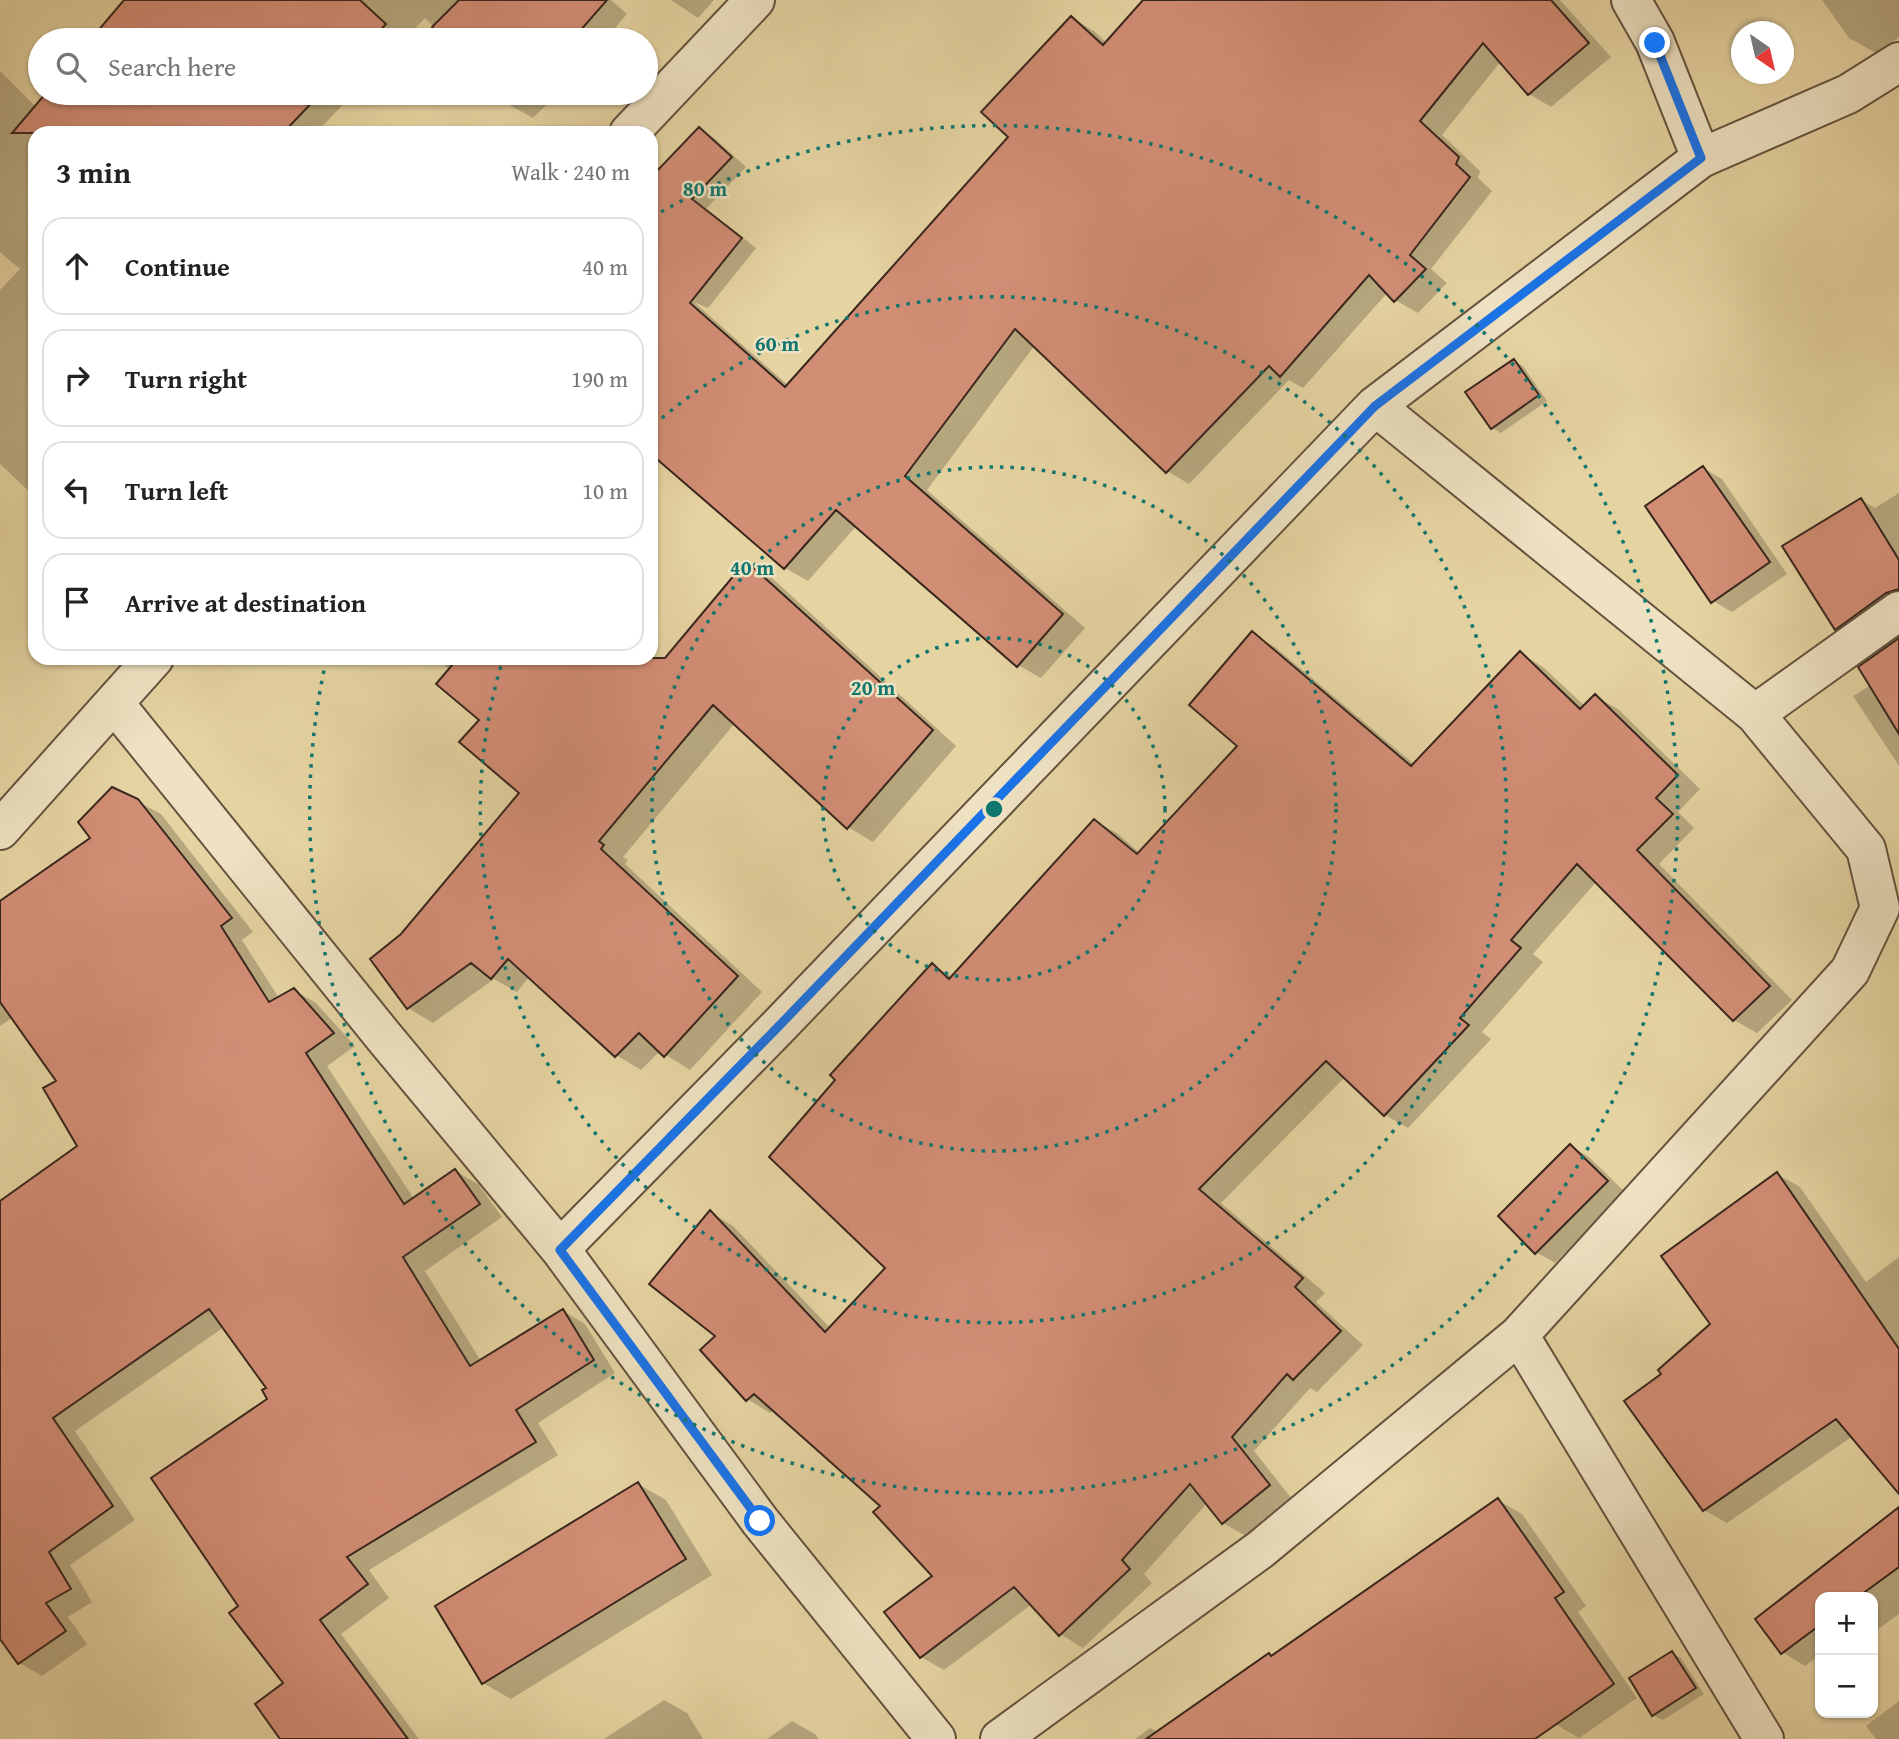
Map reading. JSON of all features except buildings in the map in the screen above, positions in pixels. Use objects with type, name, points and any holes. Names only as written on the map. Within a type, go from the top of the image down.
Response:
[{"type":"street","points":[[658,102],[755,0]]},
{"type":"street","points":[[1631,0],[1655,43],[1701,158]]},
{"type":"street","points":[[560,1250],[1375,406],[1701,158],[1848,94],[1899,62]]},
{"type":"street","points":[[636,126],[656,105]]},
{"type":"street","points":[[1000,1739],[1261,1549],[1519,1335],[1850,971],[1880,908],[1866,849],[1755,714],[1375,406]]},
{"type":"street","points":[[1755,714],[1899,611]]},
{"type":"street","points":[[0,830],[148,665]]},
{"type":"street","points":[[114,703],[560,1250],[760,1521],[936,1739]]},
{"type":"street","points":[[1519,1335],[1764,1739]]},
{"type":"route","points":[[760,1521],[560,1250],[1375,406],[1701,158],[1655,43]]}]
